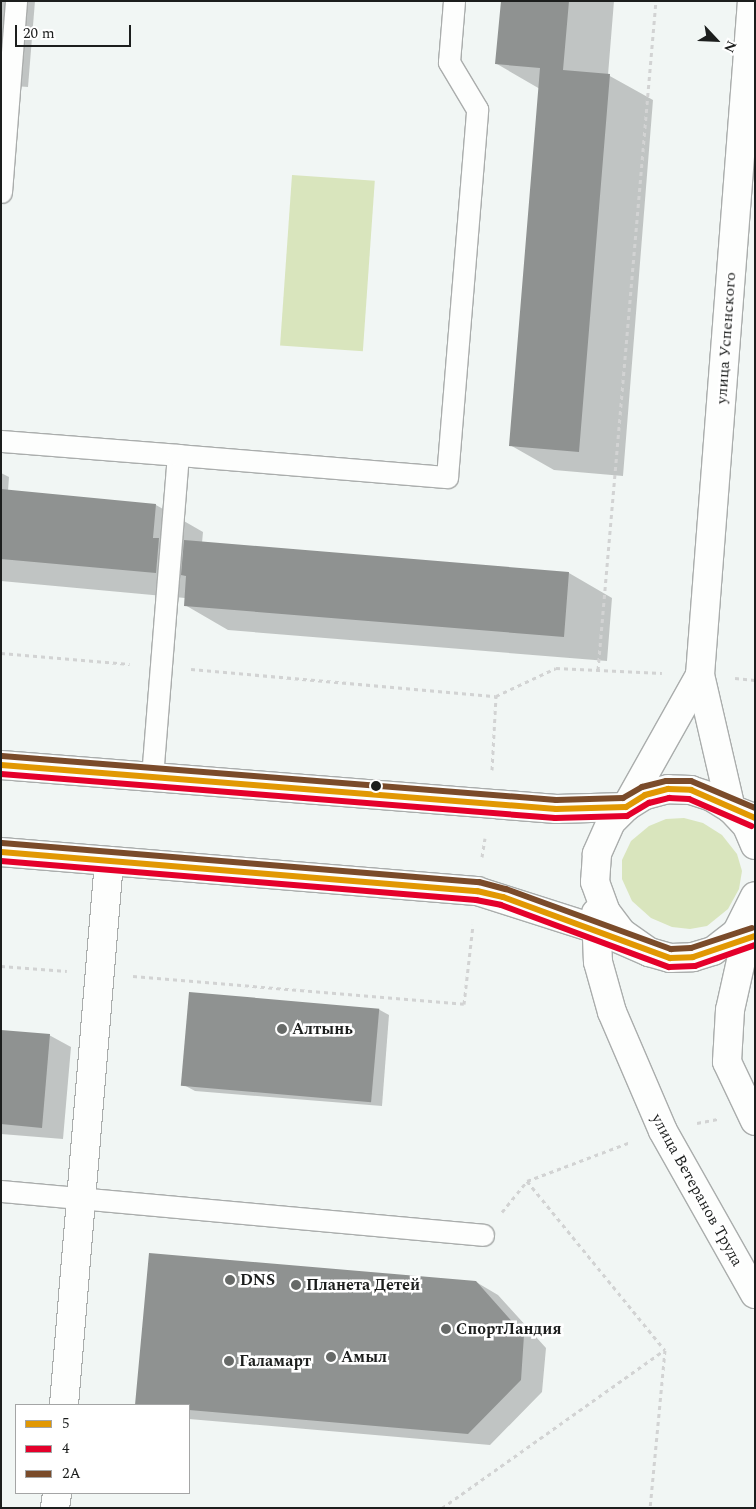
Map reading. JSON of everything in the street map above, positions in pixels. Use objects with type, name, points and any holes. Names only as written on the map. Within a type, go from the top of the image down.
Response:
[{"type":"main road","name":"улица Успенского","points":[[700,675],[751,65],[752,1]]},
{"type":"main road","points":[[626,807],[700,675]]},
{"type":"main road","points":[[700,675],[746,826],[755,845]]},
{"type":"main road","points":[[1,765],[556,809],[626,807],[645,795],[676,789],[712,797],[743,813]]},
{"type":"main road","name":"улица Ветеранов Труда","points":[[626,807],[611,822],[601,846],[595,882],[598,962],[612,1012],[662,1130],[755,1294]]},
{"type":"main road","points":[[1,852],[477,891],[596,929],[649,952],[670,958],[694,957],[750,937]]},
{"type":"main road","points":[[64,1404],[109,861]]},
{"type":"main road","points":[[595,882],[606,912],[622,933],[649,952]]},
{"type":"main road","points":[[713,951],[737,932],[755,898]]},
{"type":"main road","points":[[752,1116],[727,1062],[730,1010],[750,937],[755,898]]},
{"type":"main road","points":[[56,1508],[57,1494]]},
{"type":"lane","points":[[1,192],[3,140],[16,1]]},
{"type":"lane","points":[[1,441],[447,476],[477,109],[449,62],[454,1]]},
{"type":"lane","points":[[152,777],[178,455]]},
{"type":"lane","points":[[1,1191],[483,1235]]},
{"type":"path","points":[[598,670],[656,1]]},
{"type":"path","points":[[1,653],[496,696]]},
{"type":"path","points":[[483,1235],[527,1181],[662,1130],[752,1116]]},
{"type":"path","points":[[527,1181],[665,1350],[650,1508]]},
{"type":"path","points":[[442,1508],[665,1350]]},
{"type":"green space","points":[[292,175],[375,181],[363,351],[280,346]]},
{"type":"green space","points":[[684,818],[703,823],[722,835],[737,854],[742,871],[739,889],[728,909],[707,926],[690,929],[672,927],[651,918],[632,901],[622,879],[622,860],[631,841],[649,826],[666,819]]},
{"type":"building","points":[[501,1],[569,1],[563,70],[610,74],[579,452],[509,446],[540,68],[495,64]]},
{"type":"building","points":[[1,489],[156,504],[153,538],[159,538],[156,573],[1,559]]},
{"type":"building","points":[[184,540],[569,572],[564,637],[184,606],[186,576],[181,575]]},
{"type":"building","name":"Алтынь","points":[[189,992],[379,1009],[371,1102],[181,1086]]},
{"type":"building","points":[[1,1030],[50,1034],[42,1128],[1,1124]]},
{"type":"building","name":"Амыл","points":[[149,1253],[476,1281],[524,1335],[521,1380],[468,1434],[190,1410],[190,1404],[135,1404]]},
{"type":"transit line","name":"2А","points":[[2,756],[556,800],[623,798],[642,787],[666,781],[691,781],[755,808]]},
{"type":"transit line","name":"5","points":[[1,765],[556,809],[626,807],[645,795],[668,789],[691,790],[755,818]]},
{"type":"transit line","name":"4","points":[[1,774],[555,818],[627,816],[649,803],[669,798],[689,799],[751,826]]},
{"type":"transit line","name":"2А","points":[[2,843],[479,882],[506,889],[671,949],[691,948],[752,928]]},
{"type":"transit line","name":"5","points":[[1,852],[477,891],[503,897],[670,958],[693,957],[755,936]]},
{"type":"transit line","name":"4","points":[[1,861],[476,900],[501,905],[669,967],[695,966],[755,945]]},
{"type":"place","name":"Алтынь","points":[[282,1029]]},
{"type":"place","name":"DNS","points":[[230,1280]]},
{"type":"place","name":"Планета Детей","points":[[296,1285]]},
{"type":"place","name":"СпортЛандия","points":[[446,1329]]},
{"type":"place","name":"Амыл","points":[[331,1357]]},
{"type":"place","name":"Галамарт","points":[[229,1361]]}]
